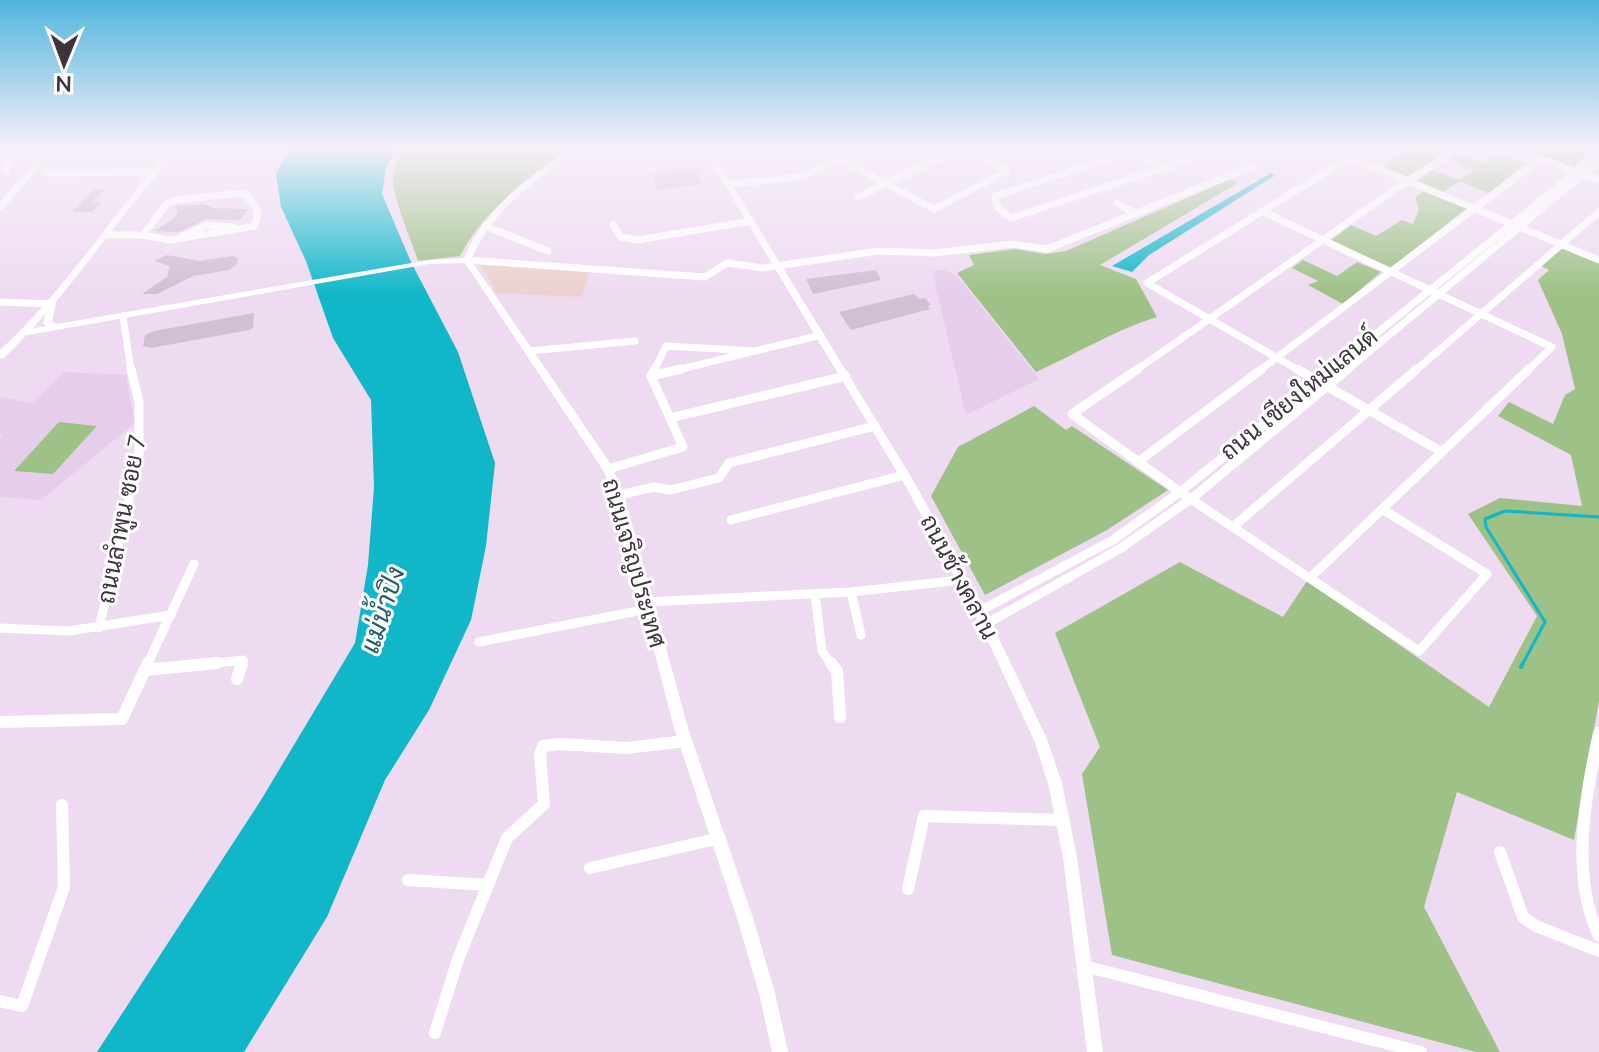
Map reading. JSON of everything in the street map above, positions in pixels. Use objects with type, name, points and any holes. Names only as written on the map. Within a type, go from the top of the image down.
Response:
[{"type":"main road","points":[[0,356],[28,332],[52,304],[135,196]]},
{"type":"street","points":[[143,235],[166,205],[174,200],[211,196]]},
{"type":"street","points":[[105,235],[143,235],[165,240],[176,239],[207,225],[248,228],[257,224],[258,211],[248,196]]},
{"type":"street","points":[[467,260],[485,226],[516,196]]},
{"type":"street","name":"ถนนช้างคลาน","points":[[736,196],[904,475],[986,624],[1040,739],[1055,783],[1062,820],[1095,1052]]},
{"type":"street","points":[[910,196],[934,209],[959,196]]},
{"type":"street","points":[[995,196],[997,207],[1011,218],[1079,196]]},
{"type":"street","points":[[28,332],[429,262],[467,260],[705,277],[727,263],[757,268],[878,251],[935,253],[1006,244],[1047,249],[1180,196]]},
{"type":"street","points":[[1286,196],[1147,283],[1442,452]]},
{"type":"street","points":[[1382,509],[1487,574],[1419,651],[1180,492],[1072,414],[1386,196]]},
{"type":"street","points":[[1443,196],[1599,260]]},
{"type":"street","points":[[1138,462],[1278,359],[1489,196]]},
{"type":"street","name":"ถนน เชียงใหม่แลนด์","points":[[986,624],[1121,548],[1191,499],[1552,196]]},
{"type":"street","points":[[1117,203],[1136,214]]},
{"type":"street","points":[[1261,211],[1552,347],[1310,578]]},
{"type":"street","points":[[1234,526],[1479,312],[1599,212]]},
{"type":"street","points":[[613,225],[621,237],[638,240],[751,221]]},
{"type":"street","points":[[485,226],[548,251]]},
{"type":"street","name":"ถนน เชียงใหม่แลนด์","points":[[978,612],[1113,540],[1180,492],[1429,288],[1515,226]]},
{"type":"street","name":"ถนนเจริญประเทศ","points":[[467,260],[608,469],[619,495],[686,741],[720,838],[767,993],[780,1052]]},
{"type":"street","points":[[0,302],[52,304],[47,323],[58,327]]},
{"type":"street","name":"ถนนลำพูน ซอย 7","points":[[99,628],[139,455],[141,416],[126,350],[123,316]]},
{"type":"street","points":[[14,344],[58,327]]},
{"type":"street","points":[[651,376],[821,335]]},
{"type":"street","points":[[530,351],[635,341]]},
{"type":"street","points":[[651,376],[666,346],[756,351]]},
{"type":"street","points":[[608,469],[683,447],[651,376]]},
{"type":"street","points":[[670,418],[846,376]]},
{"type":"street","points":[[619,495],[651,488],[670,490],[719,478],[729,463],[875,426]]},
{"type":"street","points":[[731,520],[904,475]]},
{"type":"street","points":[[0,722],[122,719],[194,564]]},
{"type":"street","points":[[479,642],[648,606],[851,592],[961,580]]},
{"type":"street","points":[[851,592],[861,635]]},
{"type":"street","points":[[815,594],[822,651],[837,671],[840,717]]},
{"type":"street","points":[[0,628],[69,631],[171,615]]},
{"type":"street","points":[[145,670],[243,660],[237,679]]},
{"type":"street","points":[[1599,733],[1593,757],[1584,870],[1587,910],[1599,936]]},
{"type":"street","points":[[435,1033],[458,959],[510,833],[544,804],[540,754],[543,746],[555,742],[602,748],[644,748],[686,741]]},
{"type":"street","points":[[0,1001],[22,1006],[64,887],[62,805]]},
{"type":"street","points":[[908,889],[924,816],[1062,820]]},
{"type":"street","points":[[590,868],[720,838]]},
{"type":"street","points":[[1500,852],[1523,917],[1536,926],[1599,951]]},
{"type":"street","points":[[408,880],[488,885]]},
{"type":"street","points":[[1084,966],[1421,1052]]},
{"type":"shaded area","points":[[480,264],[590,271],[581,297],[497,293]]},
{"type":"shaded area","points":[[945,270],[958,277],[1039,379],[966,415],[932,271]]},
{"type":"shaded area","points":[[64,372],[126,375],[135,423],[41,500],[0,497],[0,439],[3,434],[0,433],[0,397],[32,403]]},
{"type":"green space","points":[[396,196],[509,196],[482,223],[460,256],[418,261]]},
{"type":"green space","points":[[1192,196],[1216,196],[1100,265],[1136,279],[1157,317],[1111,335],[1036,372],[957,273],[974,265],[969,255],[1015,249],[1045,254],[1066,251]]},
{"type":"green space","points":[[1437,196],[1467,208],[1390,269],[1329,242],[1351,225],[1376,236],[1402,220],[1413,224],[1419,209],[1415,198]]},
{"type":"green space","points":[[1561,247],[1599,262],[1599,701],[1574,840],[1457,792],[1424,907],[1500,1052],[1476,1052],[1112,955],[1082,774],[1100,747],[1055,633],[1180,562],[1283,617],[1307,581],[1489,707],[1537,616],[1468,514],[1500,498],[1582,506],[1571,455],[1498,416],[1509,402],[1553,424],[1565,395],[1575,389],[1562,334],[1538,280],[1549,270],[1539,265]]},
{"type":"green space","points":[[1303,260],[1337,276],[1357,262],[1381,272],[1343,304],[1308,285],[1318,281],[1292,268]]},
{"type":"green space","points":[[1034,406],[1066,430],[1072,426],[1168,490],[1107,530],[985,595],[931,496],[958,447]]},
{"type":"green space","points":[[59,422],[97,426],[53,474],[14,471]]},
{"type":"water","name":"แม่น้ำปิง","points":[[279,196],[383,196],[411,262],[458,352],[495,463],[486,546],[471,620],[429,710],[385,780],[327,917],[244,1052],[97,1052],[261,800],[355,643],[368,565],[374,487],[371,400],[333,338],[306,261],[281,207]]},
{"type":"water","points":[[1232,196],[1243,196],[1149,255],[1132,272],[1112,266]]},
{"type":"building","points":[[87,196],[98,196],[93,202],[102,202],[92,212],[72,212]]},
{"type":"building","points":[[204,204],[213,208],[248,209],[240,220],[207,219],[178,232],[155,231],[173,219],[178,212],[176,206]]},
{"type":"building","points":[[167,255],[199,261],[232,256],[238,258],[237,264],[229,270],[193,276],[157,294],[142,294],[167,277],[170,266],[154,261]]},
{"type":"building","points":[[876,270],[881,280],[813,294],[806,279]]},
{"type":"building","points":[[914,294],[919,299],[925,298],[931,305],[928,306],[930,309],[851,330],[839,312]]},
{"type":"building","points":[[254,313],[253,328],[249,330],[151,348],[143,346],[145,335],[154,331]]},
{"type":"waterway","points":[[1522,665],[1545,622],[1486,527],[1485,519],[1505,511],[1599,517]]}]
